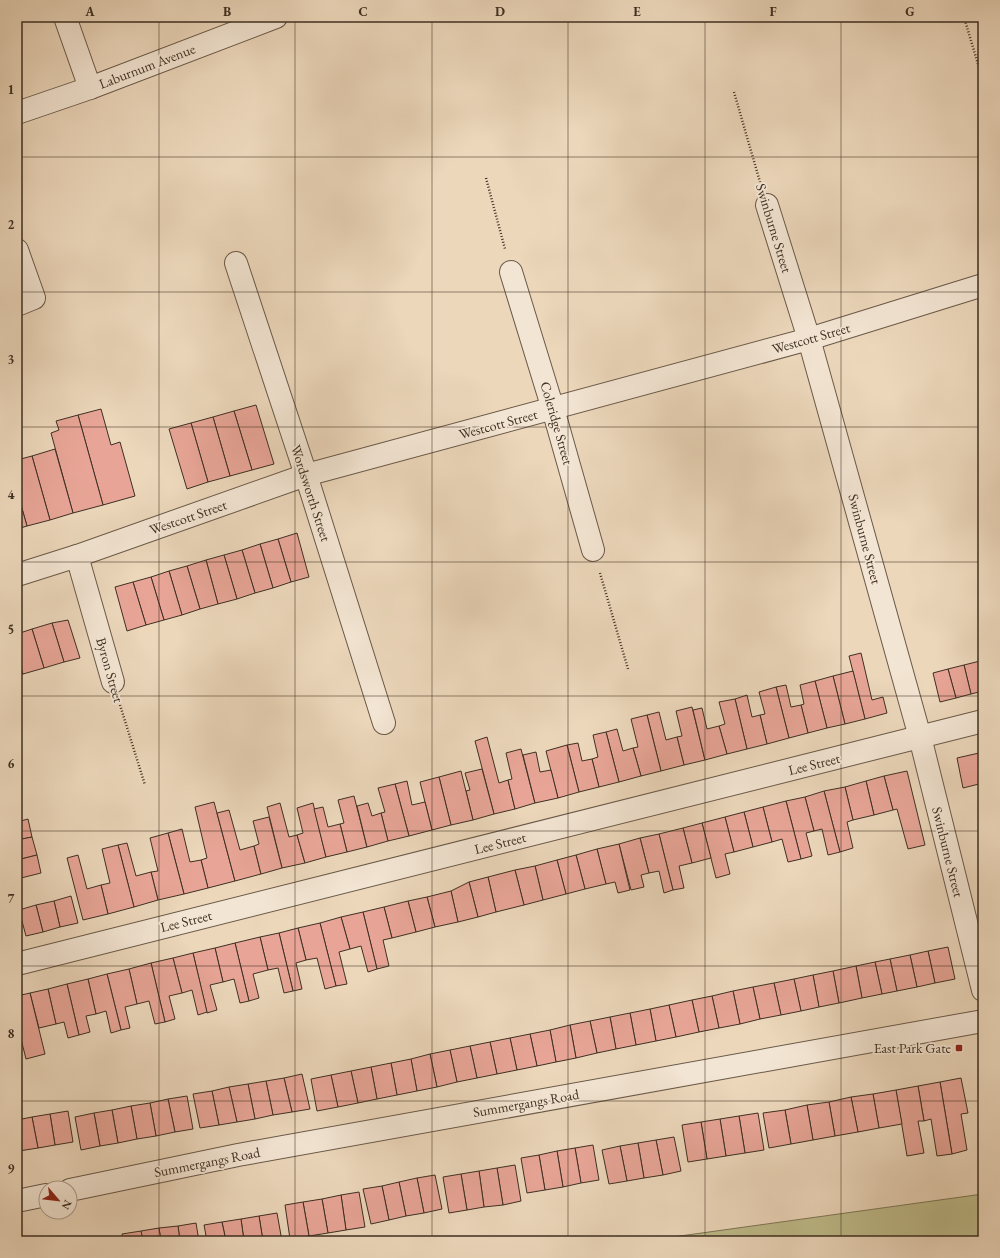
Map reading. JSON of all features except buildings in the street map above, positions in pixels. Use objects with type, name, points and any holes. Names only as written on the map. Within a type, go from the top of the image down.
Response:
[{"type":"street","points":[[65,17],[90,88]]},
{"type":"street","name":"Laburnum Avenue","points":[[17,113],[90,88],[276,17]]},
{"type":"street","name":"Swinburne Street","points":[[767,205],[809,339],[920,738],[983,990]]},
{"type":"street","points":[[17,250],[34,298],[17,305]]},
{"type":"street","name":"Wordsworth Street","points":[[236,263],[306,475],[384,723]]},
{"type":"street","name":"Coleridge Street","points":[[511,272],[553,410],[593,550]]},
{"type":"street","name":"Westcott Street","points":[[17,575],[77,556],[306,475],[553,410],[809,339],[983,285]]},
{"type":"street","name":"Byron Street","points":[[77,556],[113,682]]},
{"type":"street","name":"Lee Street","points":[[17,964],[983,721]]},
{"type":"street","name":"Summergangs Road","points":[[78,1188],[238,1155],[983,1021]]},
{"type":"street","points":[[17,1201],[38,1197]]},
{"type":"path","points":[[964,17],[983,81]]},
{"type":"path","name":"Swinburne Street","points":[[734,92],[767,205]]},
{"type":"path","points":[[486,178],[511,272]]},
{"type":"path","points":[[593,550],[628,669]]},
{"type":"path","name":"Byron Street","points":[[113,682],[145,784]]},
{"type":"shaded area","points":[[983,1194],[983,1241],[644,1241]]},
{"type":"place","name":"East Park Gate","points":[[959,1048]]}]
